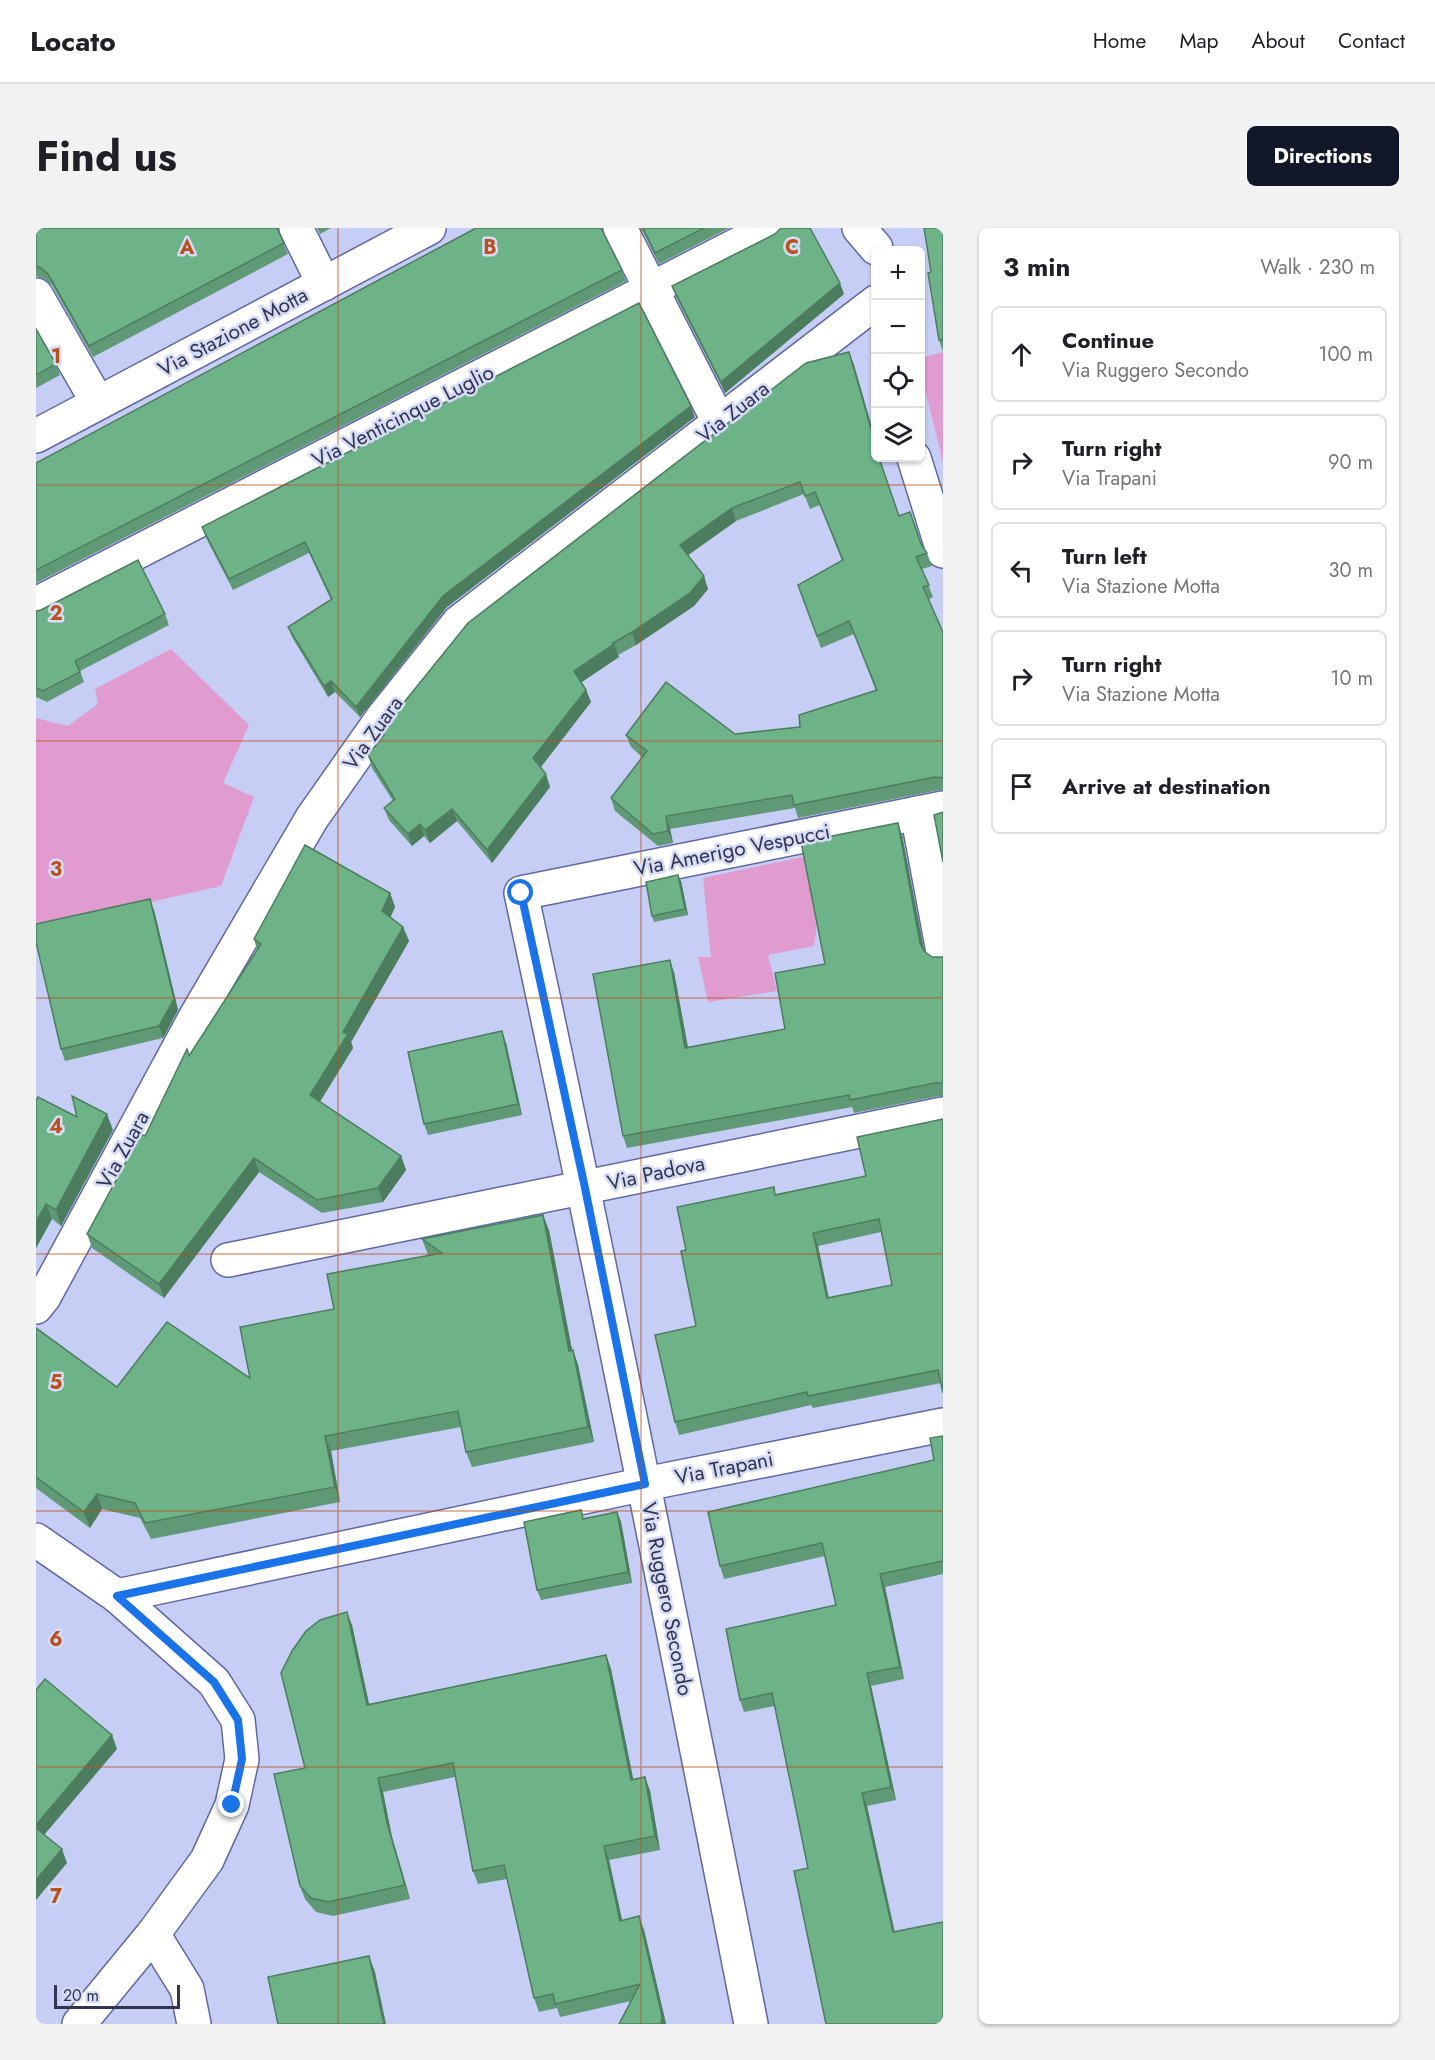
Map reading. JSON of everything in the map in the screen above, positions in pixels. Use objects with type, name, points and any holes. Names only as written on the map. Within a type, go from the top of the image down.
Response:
[{"type":"street","points":[[296,228],[324,284]]},
{"type":"street","points":[[620,228],[719,422]]},
{"type":"street","name":"Via Venticinque Luglio","points":[[36,604],[770,228]]},
{"type":"street","name":"Via Stazione Motta","points":[[36,436],[324,284],[421,230]]},
{"type":"street","points":[[36,295],[98,403]]},
{"type":"street","name":"Via Zuara","points":[[36,1307],[196,1016],[306,828],[383,717],[459,622],[871,306]]},
{"type":"street","points":[[915,462],[943,551]]},
{"type":"street","points":[[930,810],[943,952]]},
{"type":"street","name":"Via Amerigo Vespucci","points":[[521,893],[930,810]]},
{"type":"street","name":"Via Ruggero Secondo","points":[[521,893],[585,1188],[751,2024]]},
{"type":"street","name":"Via Padova","points":[[228,1260],[943,1114]]},
{"type":"street","name":"Via Trapani","points":[[117,1596],[645,1484],[943,1425]]},
{"type":"street","points":[[36,1540],[117,1596],[214,1682],[238,1720],[242,1759],[232,1805],[207,1860],[153,1934],[79,2024]]},
{"type":"street","points":[[153,1934],[187,1989],[194,2024]]},
{"type":"shaded area","points":[[943,352],[943,462],[925,389],[925,357]]},
{"type":"shaded area","points":[[171,649],[249,725],[223,783],[254,797],[221,886],[36,928],[36,718],[68,726],[98,704],[95,689]]},
{"type":"shaded area","points":[[806,856],[818,916],[814,946],[768,955],[777,991],[708,1002],[698,957],[711,957],[703,878]]},
{"type":"building","points":[[36,228],[277,228],[284,243],[89,346],[48,274],[36,266]]},
{"type":"building","points":[[476,228],[601,228],[622,270],[36,570],[36,463]]},
{"type":"building","points":[[643,228],[704,228],[655,253]]},
{"type":"building","points":[[781,228],[810,228],[840,283],[721,382],[672,286],[775,234]]},
{"type":"building","points":[[924,228],[943,228],[943,340],[939,340],[928,273],[931,272]]},
{"type":"building","points":[[639,303],[691,406],[443,596],[356,707],[331,681],[324,686],[288,627],[332,599],[305,542],[229,579],[202,527]]},
{"type":"building","points":[[36,329],[56,364],[36,375]]},
{"type":"building","points":[[849,352],[871,429],[871,462],[880,462],[899,516],[910,512],[921,544],[927,553],[916,557],[929,585],[923,587],[943,632],[943,778],[935,777],[794,805],[792,795],[666,816],[668,831],[653,834],[611,798],[647,751],[626,735],[666,682],[735,734],[800,727],[799,715],[877,690],[849,621],[817,636],[798,585],[843,560],[815,492],[805,496],[800,482],[732,508],[680,545],[704,576],[690,593],[574,671],[586,690],[533,758],[546,774],[487,850],[452,809],[425,830],[420,824],[408,834],[384,808],[395,799],[368,755],[384,735],[382,732],[393,716],[468,623],[806,363]]},
{"type":"building","points":[[138,560],[165,614],[75,661],[80,672],[43,691],[36,688],[36,611]]},
{"type":"building","points":[[943,812],[943,862],[934,815]]},
{"type":"building","points":[[898,823],[920,943],[924,951],[932,957],[943,957],[943,1083],[850,1100],[849,1095],[623,1136],[593,974],[670,960],[685,1048],[785,1029],[775,973],[825,964],[801,842]]},
{"type":"building","points":[[305,845],[390,893],[382,911],[403,927],[343,1032],[348,1034],[310,1095],[401,1156],[378,1188],[317,1200],[254,1158],[159,1284],[87,1234],[141,1134],[145,1136],[187,1049],[189,1056],[261,944],[254,939]]},
{"type":"building","points":[[678,875],[685,909],[652,916],[646,882]]},
{"type":"building","points":[[150,899],[174,999],[159,1026],[61,1049],[36,942],[36,924]]},
{"type":"building","points":[[502,1031],[518,1104],[424,1124],[408,1052]]},
{"type":"building","points":[[72,1096],[107,1114],[56,1210],[46,1204],[36,1222],[36,1101],[38,1097],[77,1117]]},
{"type":"building","points":[[943,1119],[943,1393],[938,1370],[808,1396],[807,1392],[675,1422],[655,1335],[696,1326],[681,1251],[686,1250],[677,1207],[774,1187],[775,1195],[866,1176],[857,1137]],"holes":[[[879,1219],[892,1285],[827,1298],[813,1233]]]},
{"type":"building","points":[[543,1215],[569,1351],[573,1350],[588,1427],[466,1452],[458,1411],[325,1436],[335,1487],[145,1523],[135,1503],[97,1494],[84,1512],[36,1477],[36,1328],[117,1387],[167,1322],[250,1378],[240,1327],[334,1309],[327,1274],[442,1253],[422,1239]]},
{"type":"building","points":[[943,1436],[943,1561],[880,1574],[900,1667],[867,1673],[891,1787],[862,1793],[893,1932],[943,1922],[943,2024],[826,2024],[794,1871],[808,1868],[772,1693],[740,1700],[726,1629],[836,1605],[822,1543],[720,1566],[708,1512],[934,1460],[930,1438]]},
{"type":"building","points":[[581,1510],[583,1519],[617,1512],[628,1572],[537,1590],[524,1522]]},
{"type":"building","points":[[347,1612],[367,1705],[606,1655],[631,1780],[645,1777],[655,1836],[604,1846],[620,1921],[639,1916],[662,2016],[661,2024],[619,2024],[640,1984],[555,2004],[553,1994],[534,1998],[504,1865],[473,1871],[453,1763],[378,1778],[387,1823],[405,1885],[328,1902],[311,1898],[300,1886],[274,1774],[305,1768],[281,1673],[292,1651],[306,1631],[320,1620]]},
{"type":"building","points":[[45,1679],[112,1735],[36,1825],[36,1690]]},
{"type":"building","points":[[36,1828],[62,1849],[36,1880]]},
{"type":"building","points":[[369,1956],[384,2024],[278,2024],[268,1977]]},
{"type":"route","points":[[232,1805],[242,1759],[238,1720],[214,1682],[117,1596],[645,1484],[585,1188],[521,893]]}]
